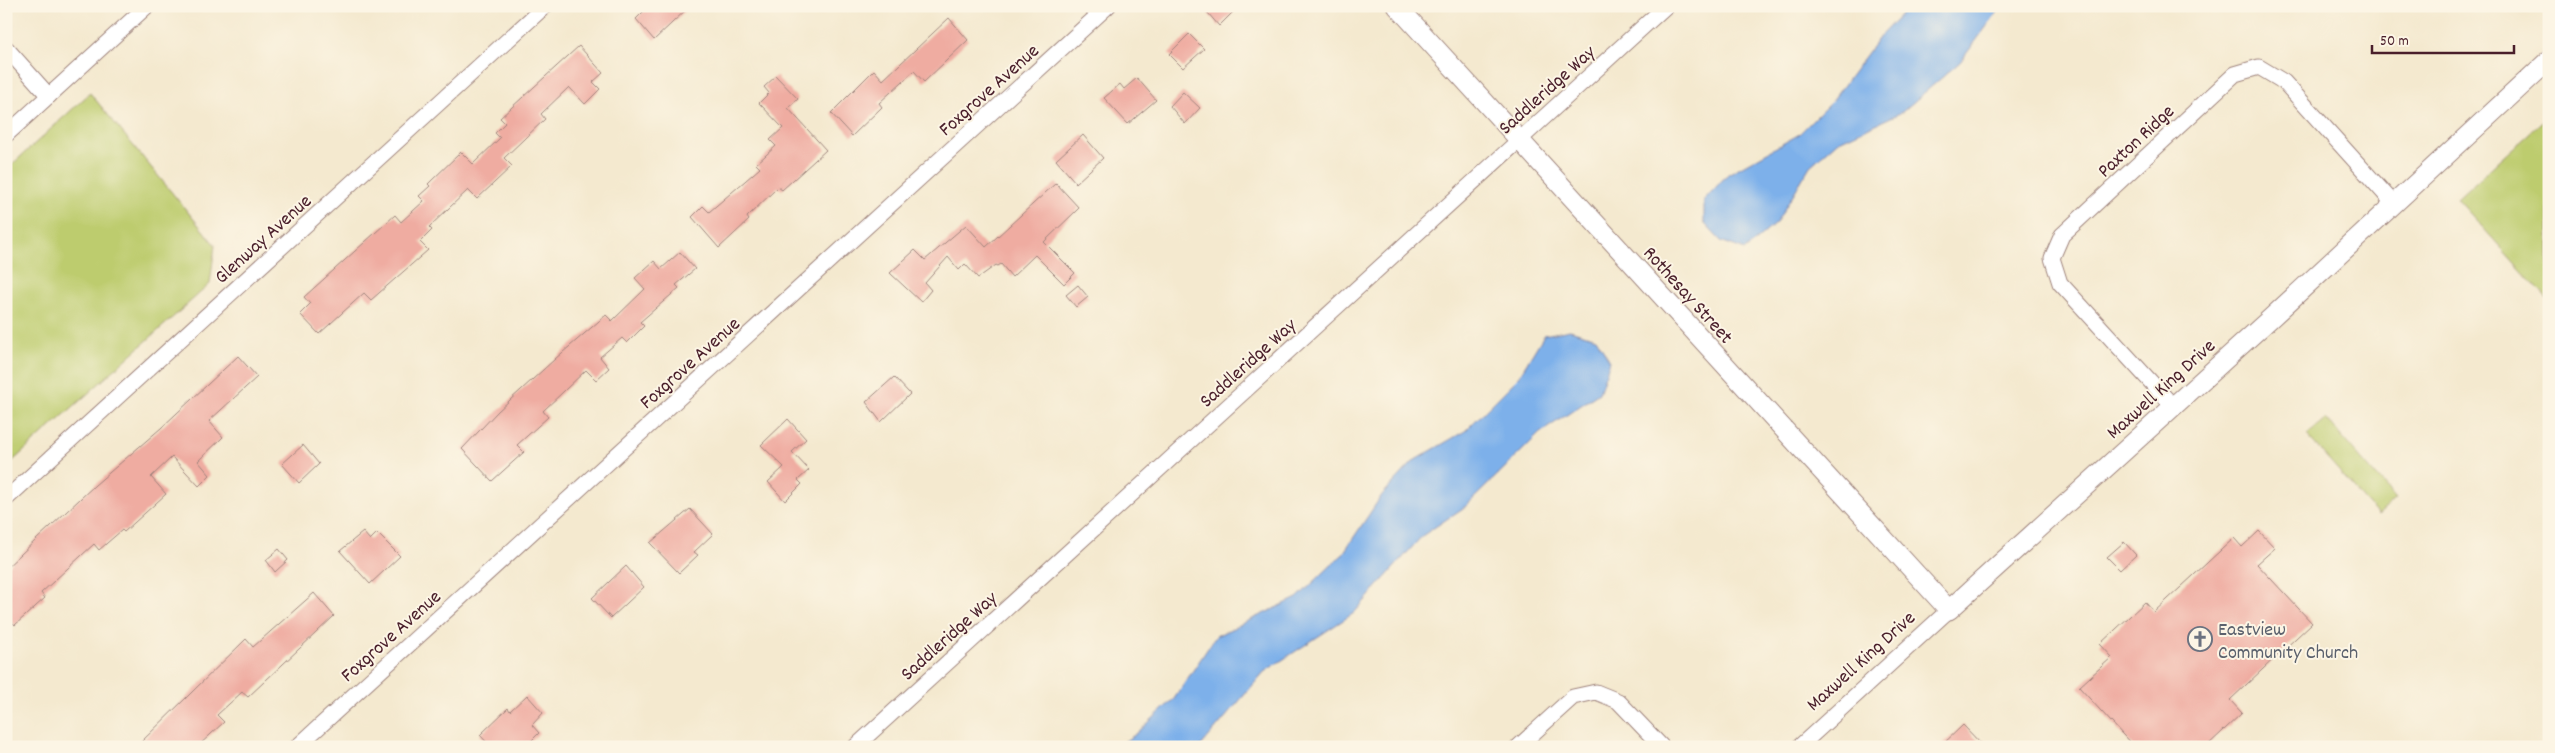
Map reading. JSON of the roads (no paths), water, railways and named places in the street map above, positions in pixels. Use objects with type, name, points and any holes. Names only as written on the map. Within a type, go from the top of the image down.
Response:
[{"type":"street","points":[[6,135],[147,6]]},
{"type":"street","name":"Glenway Avenue","points":[[6,499],[545,6]]},
{"type":"street","name":"Foxgrove Avenue","points":[[297,747],[1108,6]]},
{"type":"street","name":"Rothesay Street","points":[[1397,6],[1949,610]]},
{"type":"street","name":"Saddleridge Way","points":[[855,747],[1666,6]]},
{"type":"street","points":[[6,48],[49,96]]},
{"type":"street","name":"Maxwell King Drive","points":[[1799,747],[2549,60]]},
{"type":"street","name":"Paxton Ridge","points":[[2173,406],[2060,283],[2052,258],[2062,235],[2235,74],[2259,67],[2284,82],[2394,204]]},
{"type":"street","points":[[1518,747],[1573,697],[1596,692],[1618,701],[1662,747]]},
{"type":"water","points":[[2002,6],[1960,62],[1902,112],[1837,142],[1810,166],[1776,223],[1745,250],[1721,241],[1704,223],[1704,200],[1728,174],[1798,135],[1832,101],[1881,35],[1908,7]]},
{"type":"water","points":[[1570,330],[1596,338],[1610,361],[1599,393],[1540,433],[1466,506],[1422,536],[1354,613],[1264,672],[1200,747],[1116,747],[1136,734],[1174,699],[1216,636],[1297,598],[1342,555],[1382,495],[1415,460],[1465,431],[1518,378],[1544,335]]},
{"type":"place","name":"Eastview Community Church","points":[[2200,639]]}]
